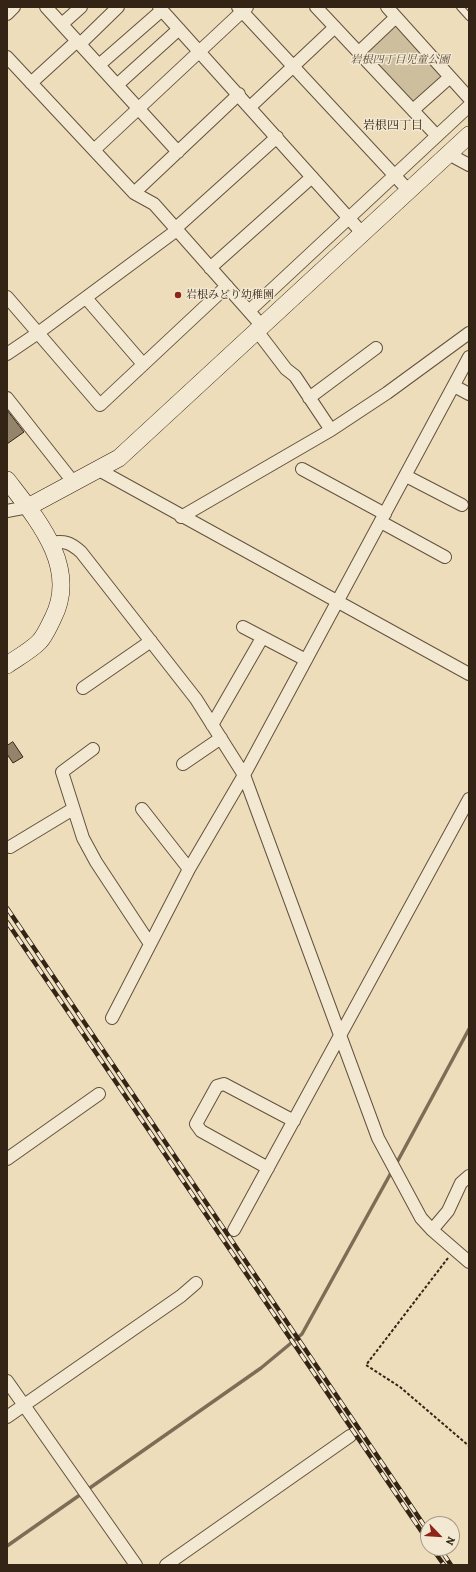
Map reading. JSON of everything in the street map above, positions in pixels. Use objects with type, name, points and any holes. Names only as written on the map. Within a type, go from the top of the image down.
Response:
[{"type":"street","points":[[7,14],[14,7]]},
{"type":"street","points":[[46,7],[178,152]]},
{"type":"street","points":[[62,24],[81,7]]},
{"type":"street","points":[[31,83],[79,43],[118,7]]},
{"type":"street","points":[[316,7],[437,136]]},
{"type":"street","points":[[387,7],[469,98]]},
{"type":"street","points":[[94,150],[200,52],[242,8],[409,191]]},
{"type":"street","points":[[99,65],[160,9],[239,94],[363,234]]},
{"type":"street","points":[[359,52],[396,18]]},
{"type":"street","points":[[250,107],[335,27]]},
{"type":"street","points":[[117,85],[179,29]]},
{"type":"street","points":[[7,57],[134,193],[154,204],[249,311],[286,369],[295,376],[331,430]]},
{"type":"street","points":[[413,110],[450,77]]},
{"type":"street","points":[[134,193],[239,94]]},
{"type":"street","points":[[249,311],[469,106]]},
{"type":"street","points":[[7,511],[28,508],[119,458],[469,135]]},
{"type":"street","points":[[7,354],[86,298],[177,229],[277,137]]},
{"type":"street","points":[[450,152],[456,158],[469,165]]},
{"type":"street","points":[[210,268],[312,177]]},
{"type":"street","points":[[7,298],[100,405],[227,286]]},
{"type":"street","points":[[86,298],[143,364]]},
{"type":"street","points":[[181,517],[331,430],[387,393],[469,332]]},
{"type":"street","points":[[309,398],[376,348]]},
{"type":"street","points":[[112,1018],[189,869],[244,775],[469,357]]},
{"type":"street","points":[[454,386],[469,394]]},
{"type":"street","points":[[7,398],[74,483]]},
{"type":"street","points":[[302,468],[445,557]]},
{"type":"street","points":[[99,470],[181,517],[469,674]]},
{"type":"street","points":[[406,476],[462,505]]},
{"type":"street","points":[[7,480],[51,542],[60,573],[61,588],[58,609],[39,641],[7,665]]},
{"type":"street","points":[[51,542],[62,541],[73,545],[81,552],[196,699],[244,775],[378,1138],[421,1218],[432,1230],[469,1262]]},
{"type":"street","points":[[243,628],[306,660]]},
{"type":"street","points":[[212,725],[262,638]]},
{"type":"street","points":[[83,688],[151,641]]},
{"type":"street","points":[[183,764],[221,738]]},
{"type":"street","points":[[93,749],[62,772],[83,838],[96,862],[150,944]]},
{"type":"street","points":[[234,1230],[469,799]]},
{"type":"street","points":[[10,847],[74,808]]},
{"type":"street","points":[[142,810],[189,869]]},
{"type":"street","points":[[268,1168],[201,1131],[196,1124],[218,1086],[224,1084],[294,1121]]},
{"type":"street","points":[[7,1159],[99,1094]]},
{"type":"street","points":[[432,1230],[448,1211],[461,1182],[469,1176]]},
{"type":"street","points":[[7,1417],[181,1296],[196,1283]]},
{"type":"street","points":[[7,1381],[136,1565]]},
{"type":"street","points":[[166,1565],[350,1436]]},
{"type":"lane","points":[[460,7],[469,17]]},
{"type":"path","points":[[454,1249],[366,1365],[400,1387],[469,1446]]},
{"type":"green space","name":"岩根四丁目児童公園","points":[[396,20],[448,77],[413,108],[361,52]]},
{"type":"building","points":[[7,410],[24,432],[7,444]]},
{"type":"building","points":[[13,742],[23,757],[13,763],[7,754],[7,746]]},
{"type":"waterway","points":[[395,1166],[469,1029]]},
{"type":"waterway","points":[[7,1546],[261,1368],[302,1334],[392,1171]]},
{"type":"railway","points":[[7,908],[420,1519]]},
{"type":"railway","points":[[7,922],[420,1529]]},
{"type":"railway","points":[[438,1556],[444,1565]]},
{"type":"railway","points":[[445,1556],[451,1565]]},
{"type":"place","name":"岩根みどり幼稚園","points":[[178,295]]},
{"type":"district","name":"岩根四丁目","points":[[393,126]]}]
